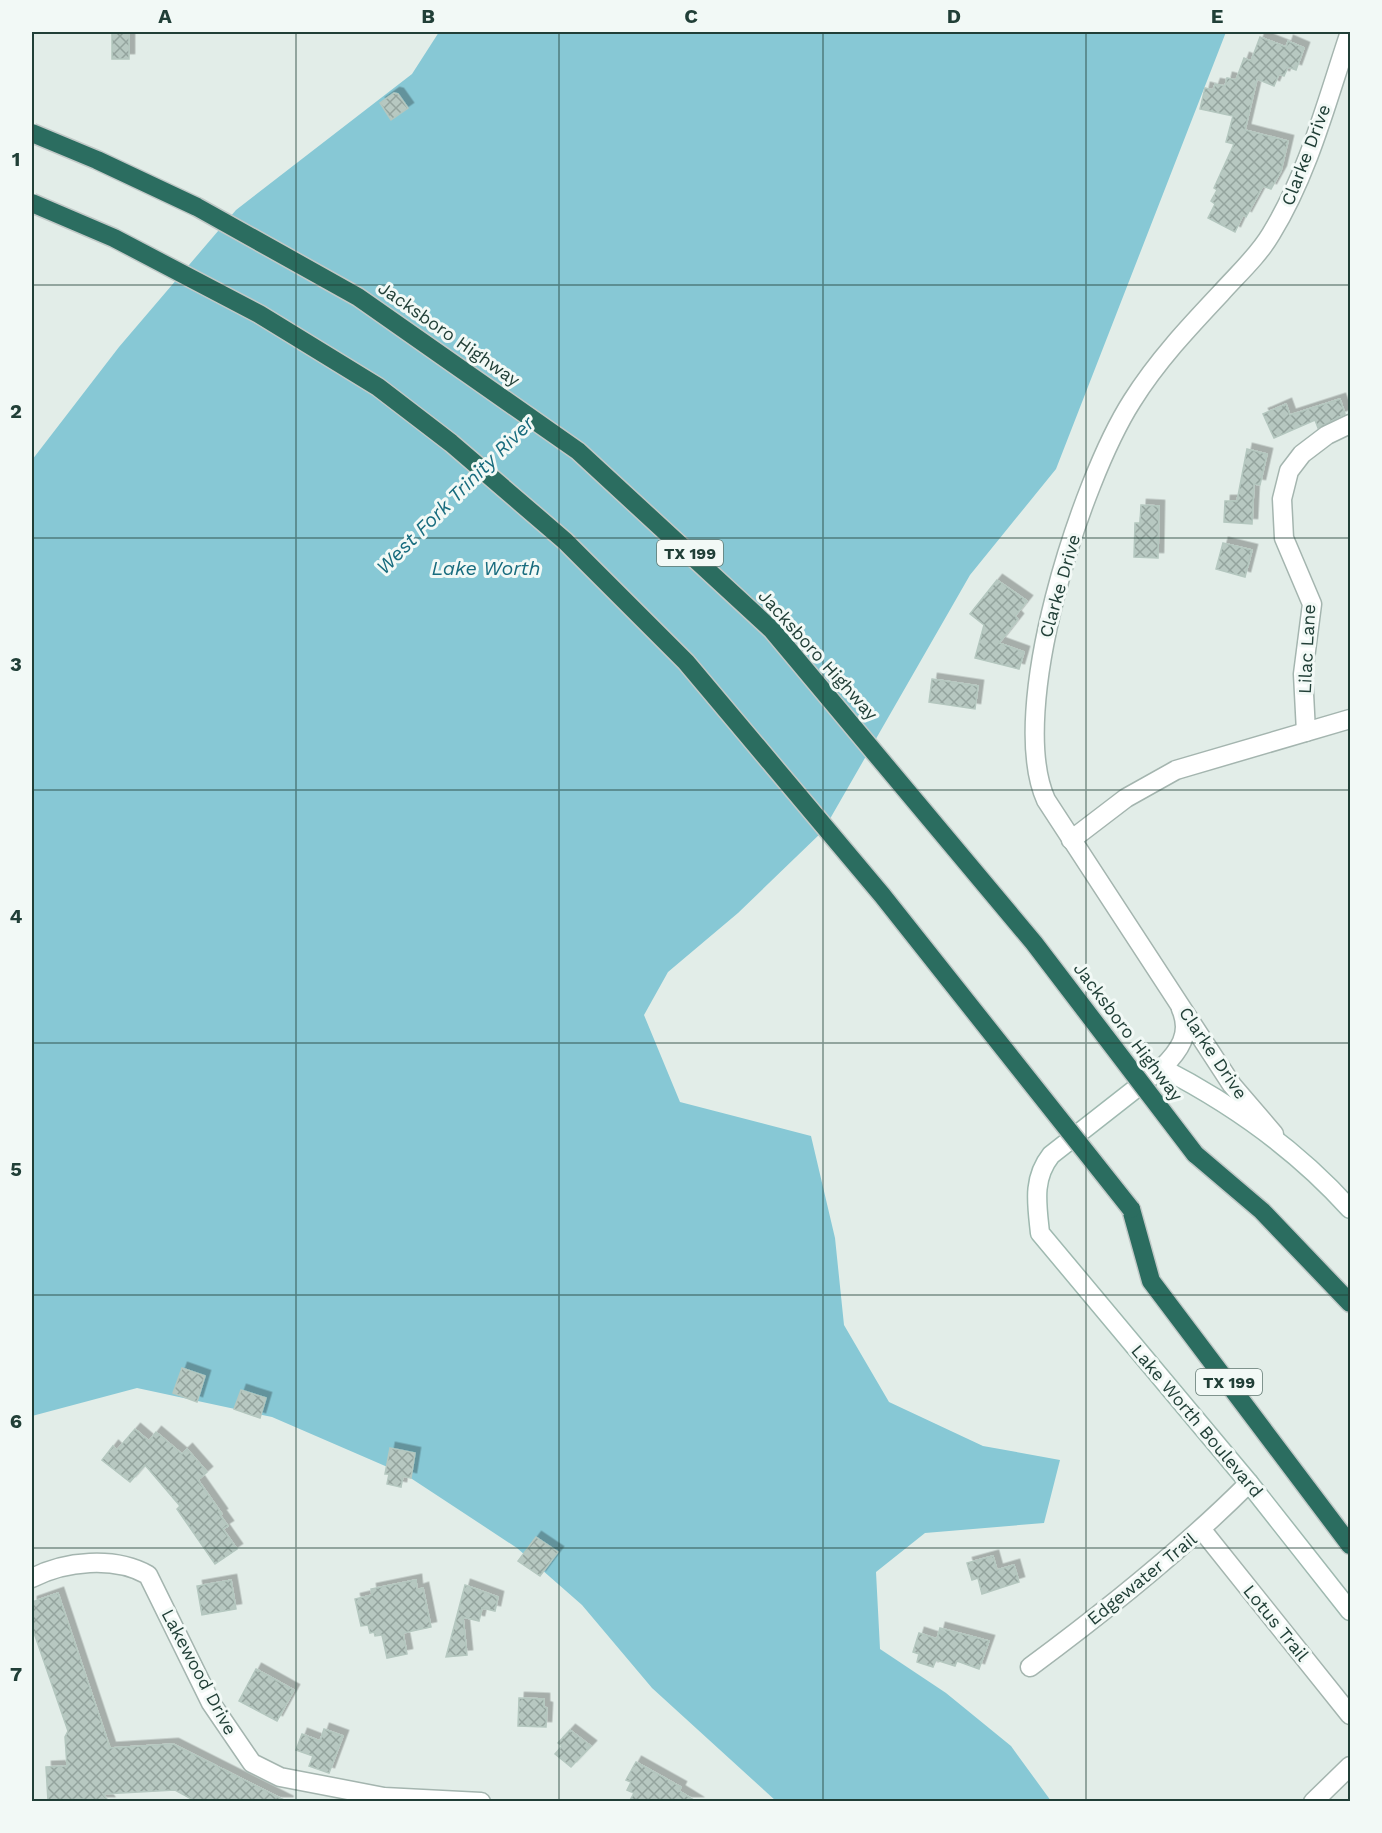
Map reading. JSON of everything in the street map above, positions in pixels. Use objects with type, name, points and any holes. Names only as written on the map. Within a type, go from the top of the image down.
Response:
[{"type":"highway","name":"Jacksboro Highway","points":[[32,133],[97,160],[197,207],[358,297],[578,451],[772,630],[1026,934],[1195,1154],[1263,1211],[1350,1303]]},
{"type":"highway","name":"TX 199","points":[[32,203],[114,238],[259,314],[378,387],[451,443],[566,541],[686,662],[882,894],[1131,1209],[1151,1281],[1350,1545]]},
{"type":"street","name":"Clarke Drive","points":[[1281,1142],[1232,1085],[1197,1027],[1176,1000],[1071,840],[1039,785],[1035,750],[1035,695],[1044,641],[1085,501],[1105,452],[1132,401],[1180,336],[1270,237],[1287,208],[1300,179],[1350,32]]},
{"type":"street","name":"Lilac Lane","points":[[1306,732],[1303,674],[1312,604],[1284,538],[1282,499],[1289,471],[1302,454],[1327,435],[1350,424]]},
{"type":"street","points":[[1071,840],[1126,798],[1176,770],[1350,719]]},
{"type":"street","points":[[1176,1000],[1183,1015],[1185,1035],[1176,1054],[1162,1068],[1221,1100],[1281,1142],[1350,1209]]},
{"type":"street","name":"Lake Worth Boulevard","points":[[1162,1068],[1051,1155],[1043,1166],[1037,1181],[1040,1233],[1249,1483],[1350,1611]]},
{"type":"street","name":"Edgewater Trail","points":[[1030,1667],[1125,1596],[1202,1530],[1249,1483]]},
{"type":"street","name":"Lotus Trail","points":[[1202,1530],[1350,1715]]},
{"type":"street","name":"Lakewood Drive","points":[[32,1578],[48,1570],[107,1563],[132,1566],[147,1575],[211,1702],[252,1763],[280,1777],[384,1797],[481,1802]]},
{"type":"street","points":[[1313,1802],[1350,1766]]},
{"type":"water","name":"Lake Worth","points":[[439,32],[1226,32],[1056,469],[970,575],[823,831],[738,913],[668,972],[644,1015],[680,1102],[811,1136],[835,1238],[844,1325],[889,1402],[983,1446],[1060,1460],[1044,1523],[925,1533],[876,1572],[880,1649],[946,1693],[1011,1746],[1051,1801],[776,1801],[652,1688],[582,1605],[517,1548],[406,1475],[272,1417],[137,1388],[32,1416],[32,460],[119,347],[236,210],[412,74]]},
{"type":"building","points":[[112,32],[129,32],[129,59],[112,59]]},
{"type":"building","points":[[1260,37],[1286,47],[1288,41],[1304,48],[1296,70],[1288,67],[1284,76],[1279,74],[1274,86],[1257,79],[1245,130],[1288,141],[1281,171],[1271,189],[1263,186],[1246,217],[1243,215],[1235,232],[1208,218],[1215,204],[1211,201],[1217,190],[1214,188],[1234,144],[1226,142],[1233,116],[1200,109],[1205,88],[1213,90],[1215,84],[1225,86],[1227,78],[1236,80],[1244,58],[1251,61]]},
{"type":"building","points":[[394,93],[398,94],[408,108],[391,120],[380,103]]},
{"type":"building","points":[[1340,399],[1345,414],[1318,428],[1315,420],[1274,438],[1263,414],[1286,404],[1290,415]]},
{"type":"building","points":[[1247,449],[1267,454],[1260,485],[1254,484],[1252,524],[1224,522],[1225,501],[1237,501]]},
{"type":"building","points":[[1141,505],[1159,506],[1158,558],[1134,557],[1135,523],[1140,523]]},
{"type":"building","points":[[1223,543],[1252,550],[1245,577],[1216,569]]},
{"type":"building","points":[[997,580],[1027,601],[1015,616],[1018,619],[999,643],[1024,652],[1019,669],[975,658],[984,625],[970,614]]},
{"type":"building","points":[[932,679],[978,686],[975,709],[929,702]]},
{"type":"building","points":[[182,1368],[205,1376],[197,1402],[173,1393]]},
{"type":"building","points":[[241,1390],[266,1398],[260,1418],[234,1409]]},
{"type":"building","points":[[135,1429],[149,1441],[156,1432],[182,1454],[187,1449],[207,1472],[198,1480],[222,1514],[220,1515],[228,1526],[223,1529],[237,1549],[215,1564],[177,1509],[180,1506],[145,1465],[130,1482],[102,1460],[113,1446],[117,1450]]},
{"type":"building","points":[[390,1448],[415,1453],[411,1478],[403,1476],[401,1487],[387,1484],[389,1474],[385,1474]]},
{"type":"building","points":[[536,1537],[558,1552],[540,1576],[518,1561]]},
{"type":"building","points":[[993,1556],[997,1570],[1014,1565],[1019,1582],[982,1594],[978,1578],[972,1580],[967,1563]]},
{"type":"building","points":[[231,1580],[236,1609],[202,1615],[197,1586]]},
{"type":"building","points":[[416,1580],[417,1590],[423,1588],[431,1627],[403,1633],[407,1654],[387,1658],[382,1635],[375,1636],[374,1632],[370,1633],[368,1625],[361,1626],[355,1599],[372,1595],[371,1589]]},
{"type":"building","points":[[465,1585],[498,1597],[495,1611],[482,1608],[479,1621],[463,1617],[467,1655],[446,1657]]},
{"type":"building","points":[[58,1593],[110,1748],[173,1744],[288,1802],[197,1802],[175,1790],[103,1794],[109,1802],[83,1802],[83,1799],[48,1801],[46,1767],[67,1766],[65,1737],[68,1731],[32,1627],[32,1602]]},
{"type":"building","points":[[940,1628],[989,1641],[979,1669],[957,1661],[955,1666],[936,1660],[933,1667],[917,1662],[919,1654],[913,1652],[919,1633],[937,1639]]},
{"type":"building","points":[[256,1669],[294,1690],[277,1721],[239,1701]]},
{"type":"building","points":[[519,1698],[544,1699],[544,1707],[547,1708],[546,1727],[518,1726]]},
{"type":"building","points":[[324,1729],[343,1736],[329,1773],[309,1766],[313,1756],[296,1750],[302,1734],[320,1741]]},
{"type":"building","points":[[570,1730],[591,1746],[571,1767],[555,1754],[562,1746],[558,1743]]},
{"type":"building","points":[[636,1762],[681,1787],[679,1791],[697,1802],[629,1802],[634,1793],[627,1790],[631,1782],[626,1780]]},
{"type":"water label","name":"West Fork Trinity River","points":[[455,495]]}]
